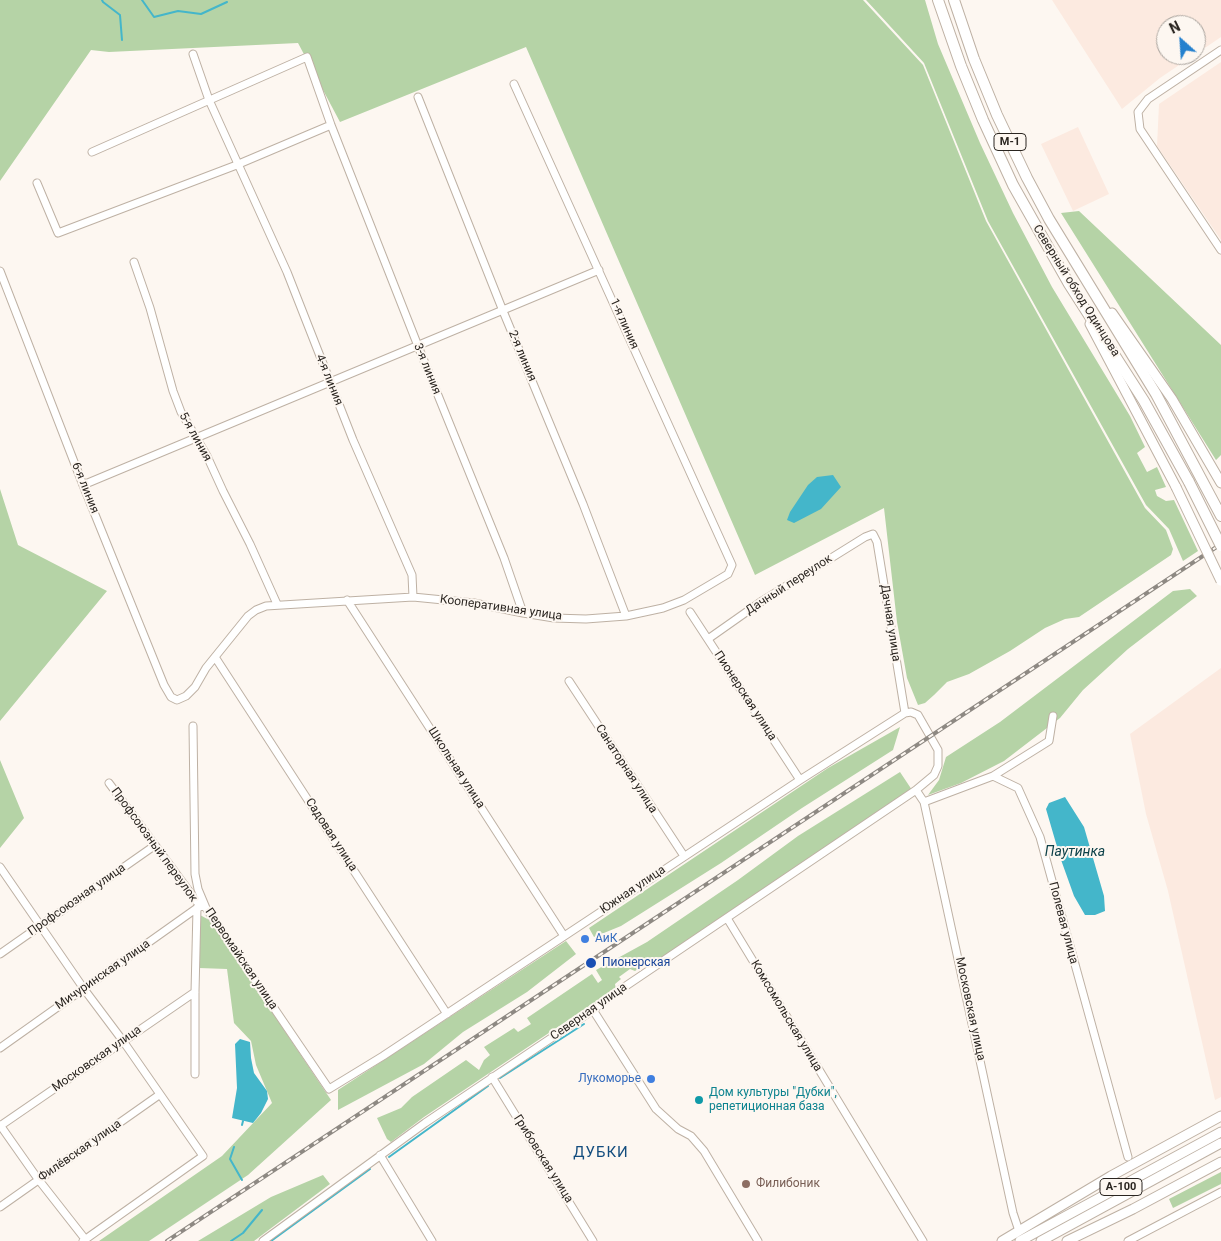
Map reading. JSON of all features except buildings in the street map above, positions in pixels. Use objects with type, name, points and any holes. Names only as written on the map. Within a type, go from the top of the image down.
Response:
[{"type":"highway","name":"Северный обход Одинцова","points":[[938,0],[961,66],[1013,185],[1069,284],[1144,401],[1189,482],[1221,546]]},
{"type":"highway","name":"Северный обход Одинцова","points":[[954,0],[974,59],[1001,124],[1049,219],[1156,394],[1221,516]]},
{"type":"main road","points":[[1084,275],[1151,368],[1221,483]]},
{"type":"main road","points":[[1069,284],[1176,487],[1221,581]]},
{"type":"main road","points":[[1002,1241],[1111,1176],[1221,1116]]},
{"type":"main road","name":"А-100","points":[[1020,1241],[1221,1132]]},
{"type":"main road","name":"А-100","points":[[1042,1241],[1221,1143]]},
{"type":"main road","points":[[1068,1241],[1221,1162]]},
{"type":"street","points":[[1221,50],[1148,99],[1138,112],[1140,129],[1221,250]]},
{"type":"street","name":"4-я линия","points":[[193,54],[209,100],[287,272],[353,440],[412,575],[413,597]]},
{"type":"street","name":"3-я линия","points":[[209,100],[306,57],[331,126],[504,558],[523,613]]},
{"type":"street","name":"1-я линия","points":[[514,84],[732,565]]},
{"type":"street","name":"2-я линия","points":[[418,97],[503,311],[583,504],[626,616]]},
{"type":"street","points":[[92,152],[209,100]]},
{"type":"street","points":[[37,183],[58,234],[331,126]]},
{"type":"street","name":"5-я линия","points":[[134,262],[150,308],[181,412],[197,438],[250,544],[277,604]]},
{"type":"street","points":[[83,485],[599,270]]},
{"type":"street","name":"6-я линия","points":[[0,271],[164,686],[171,697],[177,700]]},
{"type":"street","name":"Дачный переулок","points":[[708,640],[762,601],[865,536],[872,534]]},
{"type":"street","name":"Дачная улица","points":[[872,534],[877,542],[905,713]]},
{"type":"street","name":"Кооперативная улица","points":[[177,700],[186,696],[195,687],[215,657],[248,616],[256,610],[277,604],[413,597],[474,602],[554,618],[586,619],[626,616],[663,608],[684,600],[728,574],[732,565]]},
{"type":"street","name":"Школьная улица","points":[[347,600],[564,936]]},
{"type":"street","name":"Пионерская улица","points":[[690,612],[800,780]]},
{"type":"street","name":"Садовая улица","points":[[215,657],[446,1014]]},
{"type":"street","name":"Санаторная улица","points":[[569,681],[684,856]]},
{"type":"street","name":"Северная улица","points":[[263,1241],[380,1155],[492,1077],[916,790],[934,775],[938,766],[938,750],[918,715],[911,712],[905,713]]},
{"type":"street","name":"Южная улица","points":[[329,1089],[383,1056],[684,856],[905,713]]},
{"type":"street","points":[[924,802],[993,776],[1049,741],[1054,716]]},
{"type":"street","name":"Первомайская улица","points":[[194,726],[195,874],[201,908],[329,1089]]},
{"type":"street","name":"Полевая улица","points":[[993,776],[1018,788],[1040,837],[1128,1158]]},
{"type":"street","name":"Профсоюзный переулок","points":[[109,783],[201,908]]},
{"type":"street","name":"Московская улица","points":[[916,790],[924,802],[1013,1213],[1019,1231]]},
{"type":"street","name":"Профсоюзная улица","points":[[0,954],[154,846]]},
{"type":"street","points":[[0,867],[203,1156],[84,1240],[0,1125]]},
{"type":"street","points":[[195,1074],[195,992],[201,908]]},
{"type":"street","name":"Мичуринская улица","points":[[0,1048],[201,908]]},
{"type":"street","name":"Комсомольская улица","points":[[727,918],[923,1241]]},
{"type":"street","name":"Московская улица","points":[[0,1125],[195,992]]},
{"type":"street","points":[[593,1010],[656,1109],[678,1129],[691,1136],[704,1151],[758,1241]]},
{"type":"street","name":"Грибовская улица","points":[[492,1077],[593,1241]]},
{"type":"street","name":"Филёвская улица","points":[[0,1206],[160,1095]]},
{"type":"street","points":[[380,1155],[432,1241]]},
{"type":"street","points":[[1128,1241],[1221,1192]]},
{"type":"shaded area","points":[[1052,0],[1221,0],[1221,37],[1206,47],[1206,15],[1156,15],[1156,65],[1179,65],[1122,109]]},
{"type":"shaded area","points":[[1221,62],[1221,240],[1157,146],[1159,104]]},
{"type":"shaded area","points":[[1078,127],[1109,194],[1073,211],[1041,144]]},
{"type":"shaded area","points":[[1221,668],[1221,1097],[1215,1100],[1168,891],[1146,814],[1130,734]]},
{"type":"green space","points":[[0,0],[863,0],[923,65],[986,221],[1145,508],[1166,530],[1173,549],[1171,555],[1079,617],[1065,619],[1045,628],[1010,651],[969,674],[947,682],[925,703],[918,705],[907,678],[897,622],[884,508],[755,575],[526,47],[340,122],[298,43],[109,52],[91,50],[0,181]]},
{"type":"green space","points":[[866,0],[925,0],[938,44],[980,143],[1013,213],[1052,287],[1130,416],[1145,447],[1137,453],[1147,472],[1157,467],[1166,487],[1155,490],[1157,496],[1166,501],[1174,500],[1198,551],[1183,561],[1169,529],[1146,505],[988,221],[924,63]]},
{"type":"green space","points":[[1079,211],[1221,345],[1221,455],[1216,460],[1061,213]]},
{"type":"green space","points":[[0,489],[18,545],[107,591],[0,721]]},
{"type":"green space","points":[[1190,589],[1197,596],[1128,649],[1083,690],[1060,718],[1004,761],[961,783],[928,795],[939,780],[946,757],[1000,722],[1173,591]]},
{"type":"green space","points":[[900,727],[893,750],[621,926],[594,937],[589,928],[828,768]]},
{"type":"green space","points":[[0,760],[24,818],[0,848]]},
{"type":"green space","points":[[900,772],[912,790],[650,966],[642,966],[635,971],[630,969],[619,977],[621,979],[615,984],[616,990],[598,1000],[424,1117],[391,1142],[387,1139],[377,1118],[401,1108],[412,1097],[466,1060],[479,1070],[484,1060],[490,1055],[484,1047],[514,1028],[518,1032],[531,1024],[527,1018],[592,974],[598,983],[602,980],[596,970],[647,942],[738,880],[798,836]]},
{"type":"green space","points":[[200,915],[211,921],[331,1100],[248,1175],[149,1241],[99,1241],[222,1156],[272,1103],[256,1065],[251,1041],[234,1023],[227,969],[199,968]]},
{"type":"green space","points":[[566,941],[576,954],[527,992],[463,1032],[424,1064],[338,1110],[338,1090]]},
{"type":"green space","points":[[1221,1172],[1221,1184],[1173,1208],[1169,1199]]},
{"type":"green space","points":[[323,1175],[330,1184],[254,1241],[198,1241],[271,1197]]},
{"type":"water","points":[[833,475],[841,487],[821,509],[794,523],[787,520],[790,512],[808,485],[817,477]]},
{"type":"water","name":"Паутинка","points":[[1065,797],[1084,827],[1104,896],[1105,911],[1095,915],[1085,915],[1074,896],[1046,809],[1049,803]]},
{"type":"water","points":[[240,1039],[250,1042],[254,1073],[267,1091],[268,1099],[253,1123],[232,1118],[237,1088],[235,1044]]},
{"type":"waterway","points":[[102,0],[120,15],[122,40]]},
{"type":"waterway","points":[[142,0],[154,17],[178,11],[201,14],[227,2]]},
{"type":"waterway","points":[[500,1078],[584,1024]]},
{"type":"waterway","points":[[389,1157],[488,1086]]},
{"type":"waterway","points":[[242,1125],[243,1121]]},
{"type":"waterway","points":[[234,1147],[230,1159],[242,1180]]},
{"type":"waterway","points":[[271,1241],[370,1169]]},
{"type":"waterway","points":[[231,1241],[243,1233],[262,1210]]},
{"type":"railway","points":[[167,1241],[1221,544]]},
{"type":"place","name":"АиК","points":[[585,939]]},
{"type":"place","name":"Пионерская","points":[[591,963]]},
{"type":"place","name":"Лукоморье","points":[[651,1079]]},
{"type":"place","name":"Дом культуры \"Дубки\", репетиционная база","points":[[699,1100]]},
{"type":"place","name":"Филибоник","points":[[746,1184]]},
{"type":"district","name":"ДУБКИ","points":[[601,1153]]}]
